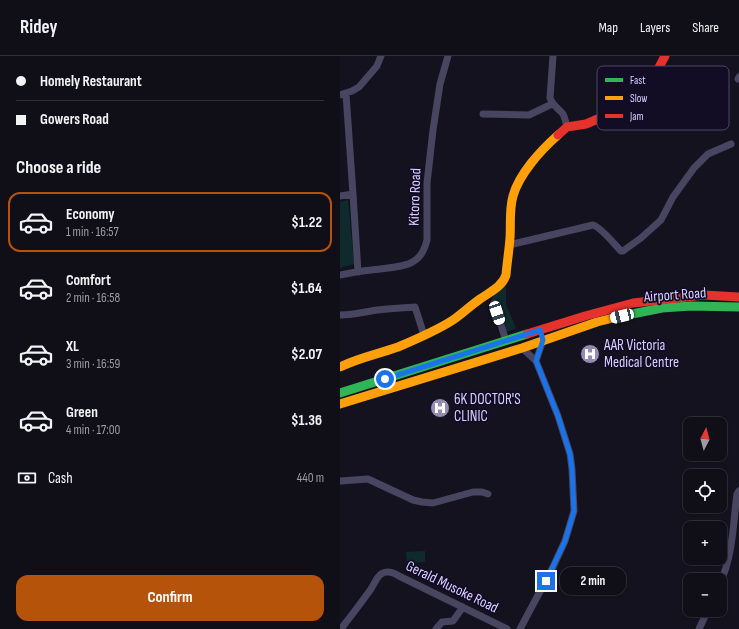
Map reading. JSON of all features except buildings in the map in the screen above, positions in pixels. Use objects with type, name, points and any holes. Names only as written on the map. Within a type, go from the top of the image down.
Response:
[{"type":"main road","points":[[660,66],[665,56]]},
{"type":"main road","points":[[340,367],[357,358],[405,344],[424,336],[449,322],[498,287],[505,279],[509,245],[510,213],[513,196],[517,185],[534,160],[567,127],[586,124],[597,119]]},
{"type":"main road","name":"Airport Road","points":[[340,393],[585,316],[633,303],[704,295],[739,296]]},
{"type":"main road","name":"Airport Road","points":[[340,404],[522,348],[597,322],[662,308],[739,307]]},
{"type":"street","points":[[358,272],[353,194],[343,95],[359,87],[377,66],[381,56]]},
{"type":"street","name":"Kitoro Road","points":[[340,275],[404,266],[414,262],[425,248],[427,240],[427,183],[433,130],[440,84],[448,56]]},
{"type":"street","points":[[553,56],[550,98],[552,104],[563,114],[567,127]]},
{"type":"street","points":[[483,114],[529,115],[552,104]]},
{"type":"street","points":[[509,245],[593,225],[601,230],[621,251],[623,251],[641,238],[661,220],[673,196],[694,168],[708,154],[731,144]]},
{"type":"street","points":[[340,196],[353,194]]},
{"type":"street","points":[[494,303],[506,341]]},
{"type":"street","points":[[340,314],[351,315],[372,310],[415,307],[424,336]]},
{"type":"street","points":[[536,361],[543,340],[540,330]]},
{"type":"street","points":[[520,629],[565,541],[574,511],[570,454],[558,416],[536,361],[522,348]]},
{"type":"street","points":[[340,481],[368,479],[413,500],[432,503],[473,492],[488,494]]},
{"type":"street","points":[[724,573],[729,556],[737,494],[739,491]]},
{"type":"street","name":"Gerald Musoke Road","points":[[341,629],[380,575],[388,572],[394,573],[507,629]]},
{"type":"street","points":[[436,629],[442,622],[453,621],[463,607]]},
{"type":"street","points":[[699,629],[705,617]]},
{"type":"green space","points":[[348,200],[354,264],[340,268],[340,202]]},
{"type":"green space","points":[[506,284],[506,305],[516,328],[505,333],[492,303],[493,296]]},
{"type":"green space","points":[[425,551],[425,562],[407,563],[406,552]]},
{"type":"traffic: fast","points":[[617,317],[662,308],[691,306],[739,307]]},
{"type":"traffic: fast","points":[[340,393],[527,334]]},
{"type":"traffic: slow","points":[[340,367],[398,347],[447,324],[502,283],[506,275],[510,238],[511,206],[516,188],[520,179],[531,163],[558,135]]},
{"type":"traffic: slow","points":[[340,404],[522,348],[597,322],[617,317]]},
{"type":"traffic: jam","points":[[660,66],[665,56]]},
{"type":"traffic: jam","points":[[558,135],[567,127],[586,124],[597,119]]},
{"type":"traffic: jam","points":[[527,334],[633,303],[704,295],[739,297]]},
{"type":"place","name":"AAR Victoria Medical Centre","points":[[590,354]]},
{"type":"place","name":"6K DOCTOR'S CLINIC","points":[[440,408]]},
{"type":"route","points":[[385,379],[540,330],[543,340],[536,361],[558,416],[570,454],[574,511],[565,541],[546,581]]}]
